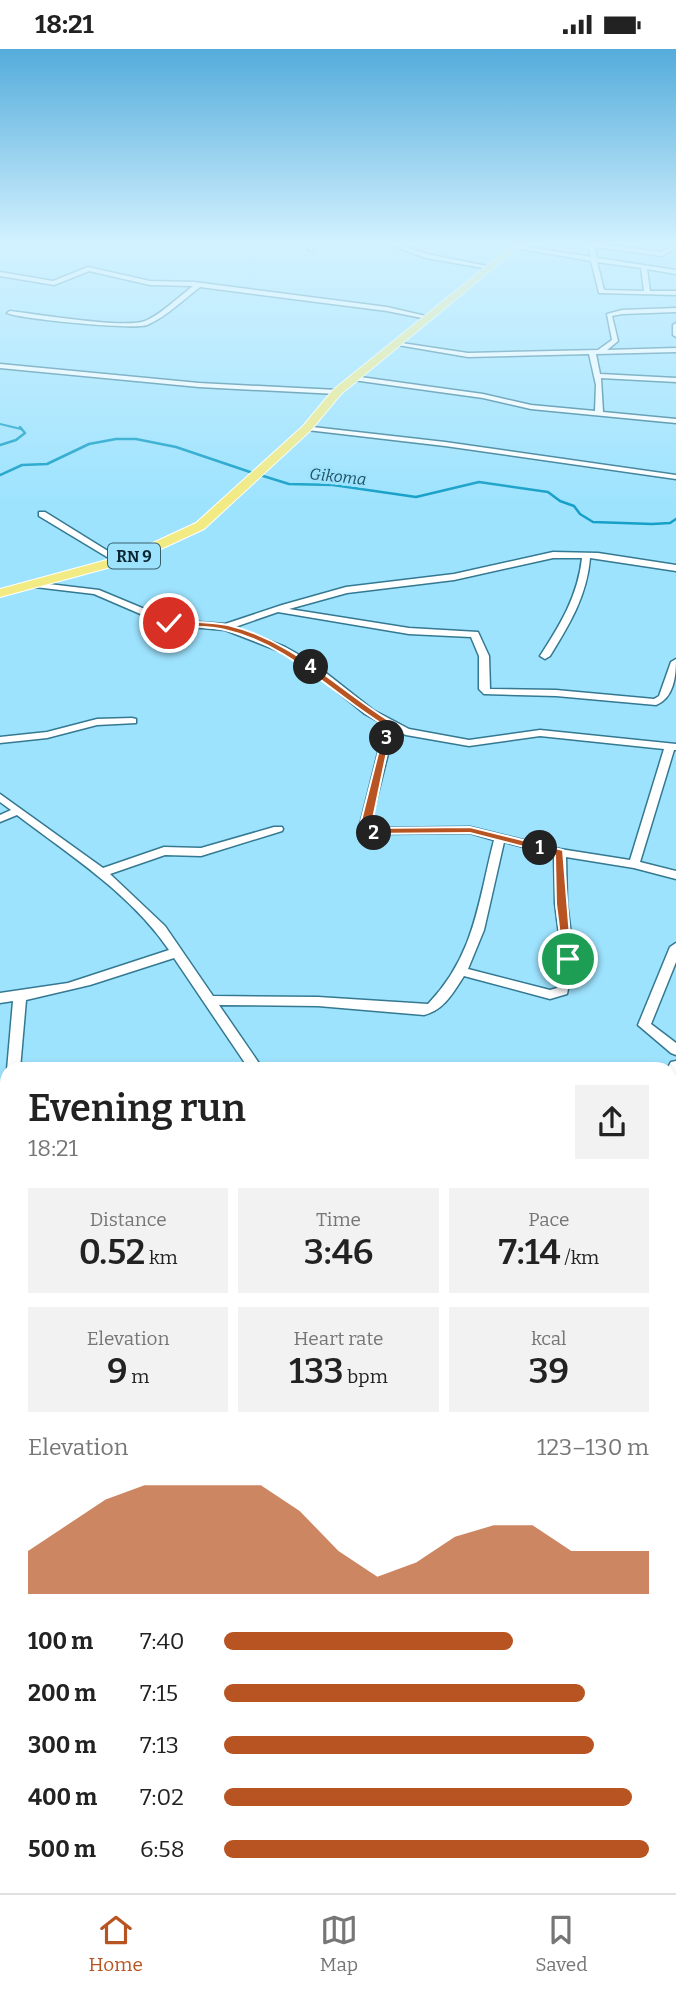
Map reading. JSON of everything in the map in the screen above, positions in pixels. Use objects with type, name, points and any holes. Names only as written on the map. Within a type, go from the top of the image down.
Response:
[{"type":"main road","name":"RN 9","points":[[0,593],[120,561],[168,543],[200,526],[307,428],[337,392],[413,329]]},
{"type":"street","points":[[595,353],[615,341],[612,329]]},
{"type":"street","points":[[395,344],[462,355],[676,350]]},
{"type":"street","points":[[595,353],[599,414]]},
{"type":"street","points":[[0,366],[199,385],[337,392]]},
{"type":"street","points":[[598,376],[676,380]]},
{"type":"street","points":[[353,378],[492,397],[531,407],[676,421]]},
{"type":"street","points":[[307,428],[445,444],[676,477]]},
{"type":"street","points":[[42,514],[120,561]]},
{"type":"street","points":[[226,627],[346,590],[454,577],[553,555],[586,556],[676,568]]},
{"type":"street","points":[[545,656],[576,605],[585,575],[586,556]]},
{"type":"street","points":[[35,584],[96,592],[169,623],[226,627],[282,649],[309,664],[369,712],[406,732],[460,743],[484,743],[540,733],[673,747],[634,864]]},
{"type":"street","points":[[276,610],[409,631],[475,634],[484,656],[484,689],[487,692],[556,693],[656,702],[663,697],[676,662]]},
{"type":"street","points":[[0,740],[47,735],[97,722],[132,721]]},
{"type":"street","points":[[390,725],[365,825],[368,832],[470,830],[499,840],[560,853],[634,864],[676,875]]},
{"type":"street","points":[[0,797],[101,873],[161,929],[251,1062]]},
{"type":"street","points":[[0,819],[18,811]]},
{"type":"street","points":[[101,873],[164,851],[201,852],[278,829]]},
{"type":"street","points":[[211,1001],[273,998],[428,1010],[437,1004],[467,963],[486,900],[499,840]]},
{"type":"street","points":[[461,971],[550,995],[563,991],[568,959],[561,904],[560,853]]},
{"type":"street","points":[[676,947],[644,1025],[676,1050]]},
{"type":"street","points":[[0,998],[20,996],[117,973],[177,952]]},
{"type":"street","points":[[14,1062],[20,996]]},
{"type":"waterway","name":"Gikoma","points":[[0,424],[21,429]]},
{"type":"waterway","name":"Gikoma","points":[[0,445],[16,440],[25,433],[20,427]]},
{"type":"waterway","name":"Gikoma","points":[[0,475],[22,465],[47,464],[89,444],[116,439],[136,439],[176,447],[253,473]]},
{"type":"waterway","name":"Gikoma","points":[[260,475],[289,484],[333,485],[416,497],[479,482],[548,492],[560,501],[574,506],[580,514],[593,522],[652,524],[670,523],[676,519]]},
{"type":"route","points":[[169,623],[226,627],[282,649],[309,664],[369,712],[390,725],[365,825],[368,832],[470,830],[499,840],[560,853],[558,863],[561,904],[568,959]]}]
